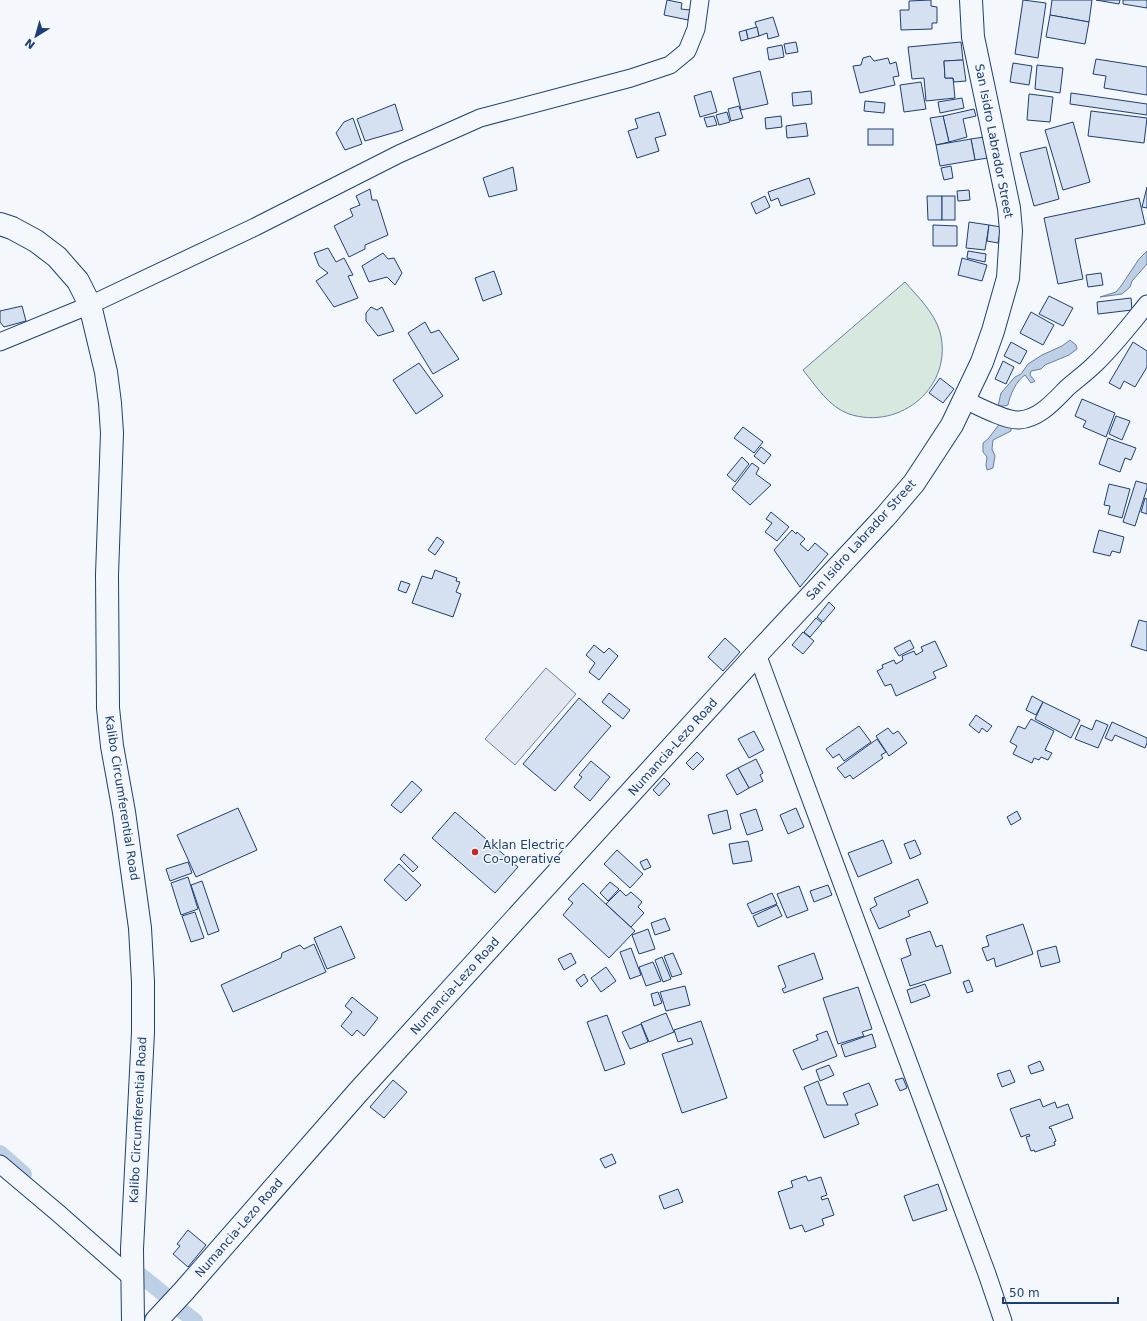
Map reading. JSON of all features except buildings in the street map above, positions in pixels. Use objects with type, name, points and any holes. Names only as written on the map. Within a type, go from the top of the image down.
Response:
[{"type":"main road","name":"San Isidro Labrador Street","points":[[757,654],[885,517],[914,483],[941,444],[965,400],[982,362],[1002,301],[1008,278],[1011,231],[1009,208],[974,37],[971,0]]},
{"type":"main road","name":"Kalibo Circumferential Road","points":[[0,224],[12,228],[36,241],[57,257],[78,281],[90,305],[106,372],[111,410],[112,433],[107,575],[109,715],[112,746],[134,875],[141,935],[143,982],[133,1241],[133,1321]]},
{"type":"main road","name":"Numancia-Lezo Road","points":[[156,1321],[359,1091],[757,654]]},
{"type":"street","points":[[0,342],[90,305],[255,227],[400,154],[480,118],[631,78],[670,65],[687,51],[696,29],[700,0]]},
{"type":"street","points":[[965,400],[1002,416],[1018,420],[1029,419],[1049,406],[1095,364],[1118,340],[1147,304]]},
{"type":"street","points":[[757,654],[987,1274],[1003,1321]]},
{"type":"street","points":[[0,1164],[133,1279]]},
{"type":"shaded area","points":[[905,282],[930,311],[940,332],[942,352],[939,370],[931,386],[919,400],[904,410],[887,416],[868,418],[842,411],[823,395],[803,370]]},
{"type":"shaded area","points":[[546,668],[576,694],[515,765],[485,739]]},
{"type":"water","points":[[1147,251],[1147,264],[1132,281],[1130,287],[1122,294],[1100,297],[1116,292],[1139,259]]},
{"type":"water","points":[[1070,340],[1076,345],[1077,349],[1069,355],[1045,365],[1041,369],[1031,371],[1030,375],[1035,381],[1031,383],[1025,375],[1014,388],[1008,405],[998,406],[1001,393],[1015,377],[1021,374],[1028,364],[1042,355],[1062,346]]},
{"type":"water","points":[[1001,422],[1011,425],[1011,431],[993,440],[992,449],[995,456],[993,468],[987,470],[987,457],[983,452],[983,443]]},
{"type":"waterway","points":[[0,1153],[24,1174]]},
{"type":"waterway","points":[[139,1274],[165,1295]]},
{"type":"waterway","points":[[181,1310],[195,1321]]},
{"type":"place","name":"Aklan Electric Co-operative","points":[[475,852]]}]
